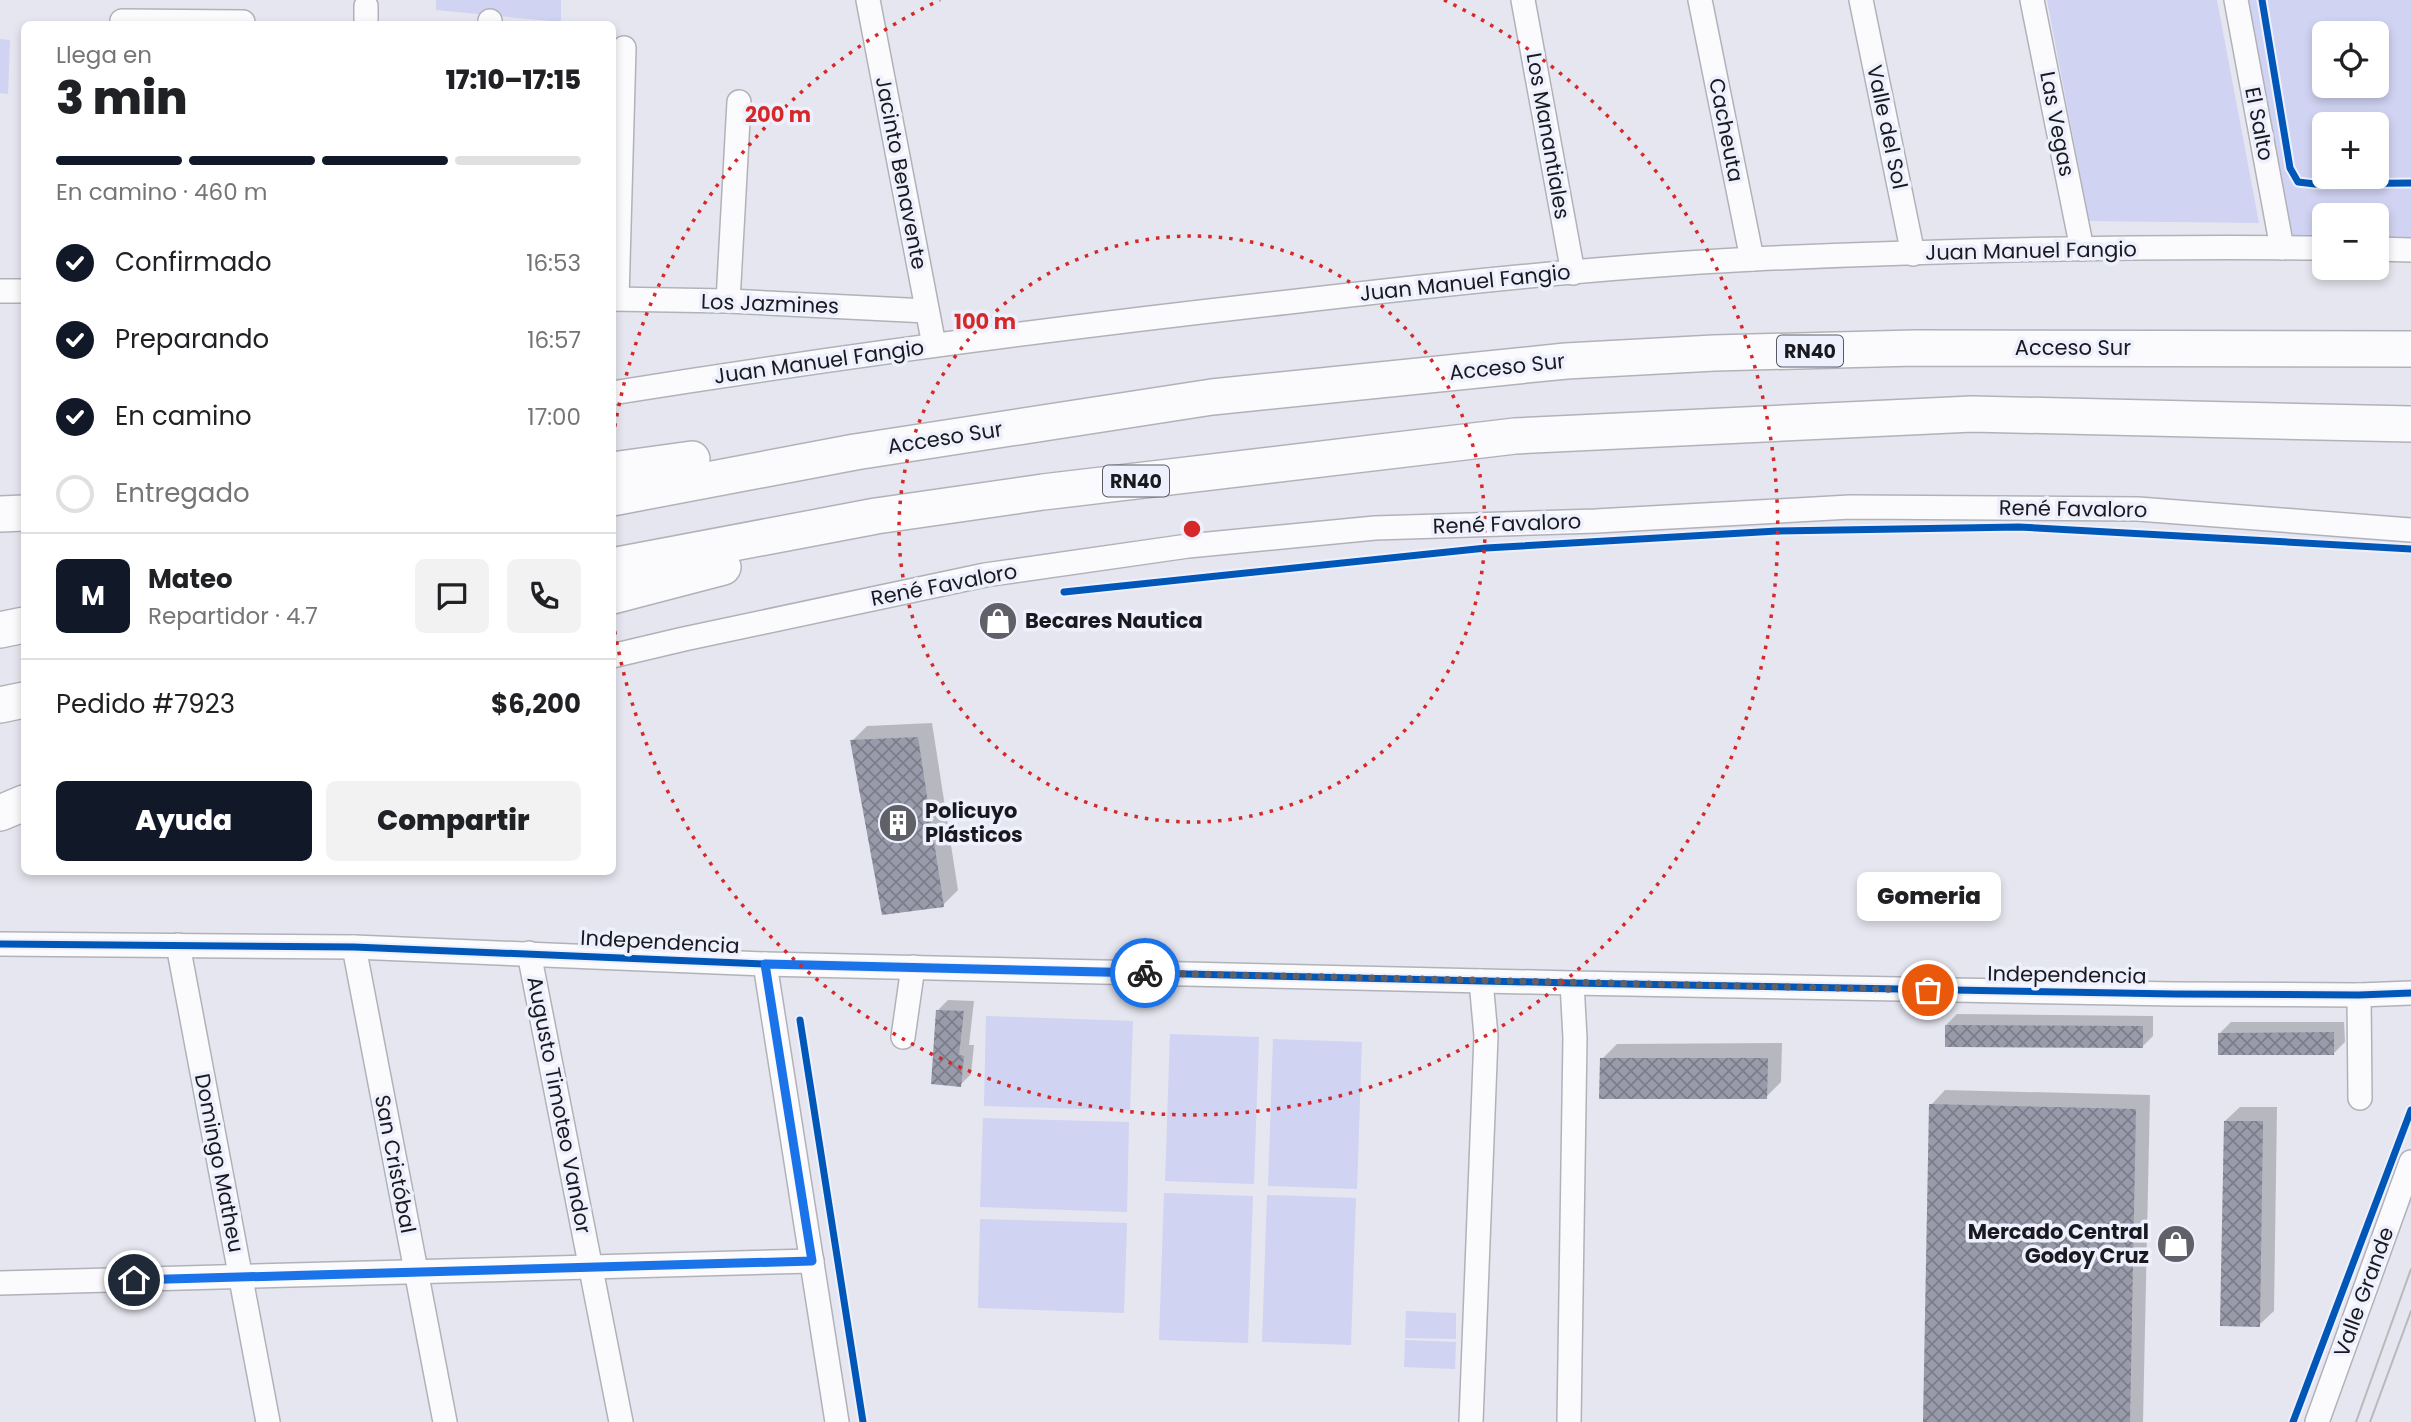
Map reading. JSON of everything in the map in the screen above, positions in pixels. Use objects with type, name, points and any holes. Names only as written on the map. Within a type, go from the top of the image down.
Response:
[{"type":"highway","name":"Acceso Sur","points":[[616,497],[855,452],[1212,397],[1566,361],[1714,353],[1915,348],[2411,349]]},
{"type":"highway","points":[[616,470],[1092,396],[1212,397]]},
{"type":"highway","name":"RN40","points":[[616,565],[876,516],[1043,492],[1516,436],[1972,414],[2411,424]]},
{"type":"highway","points":[[616,595],[710,569],[878,535],[1470,459],[1664,428]]},
{"type":"highway","points":[[0,514],[21,511]]},
{"type":"highway","points":[[0,630],[21,626]]},
{"type":"highway","points":[[0,705],[21,701]]},
{"type":"highway","points":[[0,815],[21,804]]},
{"type":"street","name":"Jacinto Benavente","points":[[867,0],[934,345]]},
{"type":"street","name":"Los Manantiales","points":[[1523,0],[1573,272]]},
{"type":"street","name":"Cacheuta","points":[[1700,0],[1752,259]]},
{"type":"street","name":"Valle del Sol","points":[[1861,0],[1913,254]]},
{"type":"street","name":"Las Vegas","points":[[2032,0],[2082,249]]},
{"type":"street","name":"El Salto","points":[[2236,0],[2282,248]]},
{"type":"street","points":[[616,271],[624,48]]},
{"type":"street","points":[[728,302],[739,102]]},
{"type":"street","name":"Juan Manuel Fangio","points":[[616,392],[934,345],[1190,313],[1573,272],[1752,259],[2082,249],[2312,248]]},
{"type":"street","points":[[2389,249],[2411,250]]},
{"type":"street","points":[[0,291],[21,291]]},
{"type":"street","name":"Los Jazmines","points":[[616,299],[927,310]]},
{"type":"street","name":"René Favaloro","points":[[616,655],[985,575],[1188,546],[1375,528],[1597,521],[1878,507],[2138,509],[2411,530]]},
{"type":"street","points":[[0,815],[21,813]]},
{"type":"street","name":"Independencia","points":[[0,944],[354,947],[765,964],[1572,983],[2359,995],[2411,993]]},
{"type":"street","name":"Domingo Matheu","points":[[178,945],[268,1422]]},
{"type":"street","name":"San Cristóbal","points":[[354,947],[445,1422]]},
{"type":"street","name":"Augusto Timoteo Vandor","points":[[529,953],[621,1422]]},
{"type":"street","points":[[765,964],[837,1422]]},
{"type":"street","points":[[903,1037],[913,967]]},
{"type":"street","points":[[1471,1422],[1486,1036],[1481,981]]},
{"type":"street","points":[[1569,1422],[1575,1038],[1572,983]]},
{"type":"street","points":[[2359,995],[2360,1098]]},
{"type":"street","name":"Valle Grande","points":[[2317,1422],[2411,1162]]},
{"type":"street","points":[[0,1283],[812,1261]]},
{"type":"shaded area","points":[[436,0],[561,0],[561,21],[551,21],[436,10]]},
{"type":"shaded area","points":[[2047,0],[2217,0],[2259,223],[2089,221]]},
{"type":"shaded area","points":[[2236,0],[2411,0],[2411,250],[2389,249],[2389,203],[2312,203],[2312,248],[2282,248]]},
{"type":"shaded area","points":[[0,39],[10,40],[8,94],[0,93]]},
{"type":"shaded area","points":[[986,1016],[1133,1021],[1130,1110],[984,1106]]},
{"type":"shaded area","points":[[1170,1034],[1259,1037],[1254,1184],[1165,1181]]},
{"type":"shaded area","points":[[1273,1039],[1362,1042],[1357,1189],[1268,1186]]},
{"type":"shaded area","points":[[983,1118],[1129,1122],[1127,1212],[980,1207]]},
{"type":"shaded area","points":[[1164,1193],[1253,1196],[1248,1343],[1159,1340]]},
{"type":"shaded area","points":[[1267,1195],[1356,1198],[1351,1345],[1262,1342]]},
{"type":"shaded area","points":[[980,1219],[1127,1223],[1124,1313],[978,1308]]},
{"type":"shaded area","points":[[1406,1311],[1456,1313],[1456,1339],[1405,1338]]},
{"type":"shaded area","points":[[1405,1340],[1456,1342],[1455,1369],[1404,1367]]},
{"type":"building","name":"Policuyo Plásticos","points":[[918,737],[944,907],[882,915],[850,740]]},
{"type":"building","points":[[936,1010],[964,1011],[959,1055],[964,1056],[961,1087],[931,1084]]},
{"type":"building","points":[[1945,1025],[2143,1026],[2143,1048],[1945,1047]]},
{"type":"building","points":[[2334,1032],[2334,1055],[2218,1055],[2218,1033]]},
{"type":"building","points":[[1600,1058],[1768,1058],[1767,1099],[1599,1099]]},
{"type":"building","points":[[1929,1104],[2136,1109],[2130,1422],[1923,1422]]},
{"type":"building","points":[[2224,1121],[2263,1121],[2260,1327],[2220,1326]]},
{"type":"tram line","points":[[2356,1422],[2411,1269]]},
{"type":"tram line","points":[[2370,1422],[2411,1311]]},
{"type":"cycle path","points":[[2262,0],[2290,168],[2298,182],[2411,183]]},
{"type":"cycle path","points":[[1064,592],[1486,548],[1777,531],[2019,527],[2411,549]]},
{"type":"cycle path","points":[[0,944],[354,947],[765,964],[1572,983],[2175,994],[2411,993]]},
{"type":"cycle path","points":[[800,1020],[863,1422]]},
{"type":"cycle path","points":[[2293,1422],[2411,1110]]},
{"type":"way so far","points":[[1145,973],[1928,990]]},
{"type":"place","name":"Becares Nautica","points":[[998,621]]},
{"type":"place","name":"Policuyo Plásticos","points":[[898,823]]},
{"type":"place","name":"Gomeria","points":[[1928,990]]},
{"type":"place","name":"Mercado Central Godoy Cruz","points":[[2176,1244]]},
{"type":"route","points":[[134,1280],[812,1261],[765,964],[1145,973]]}]
